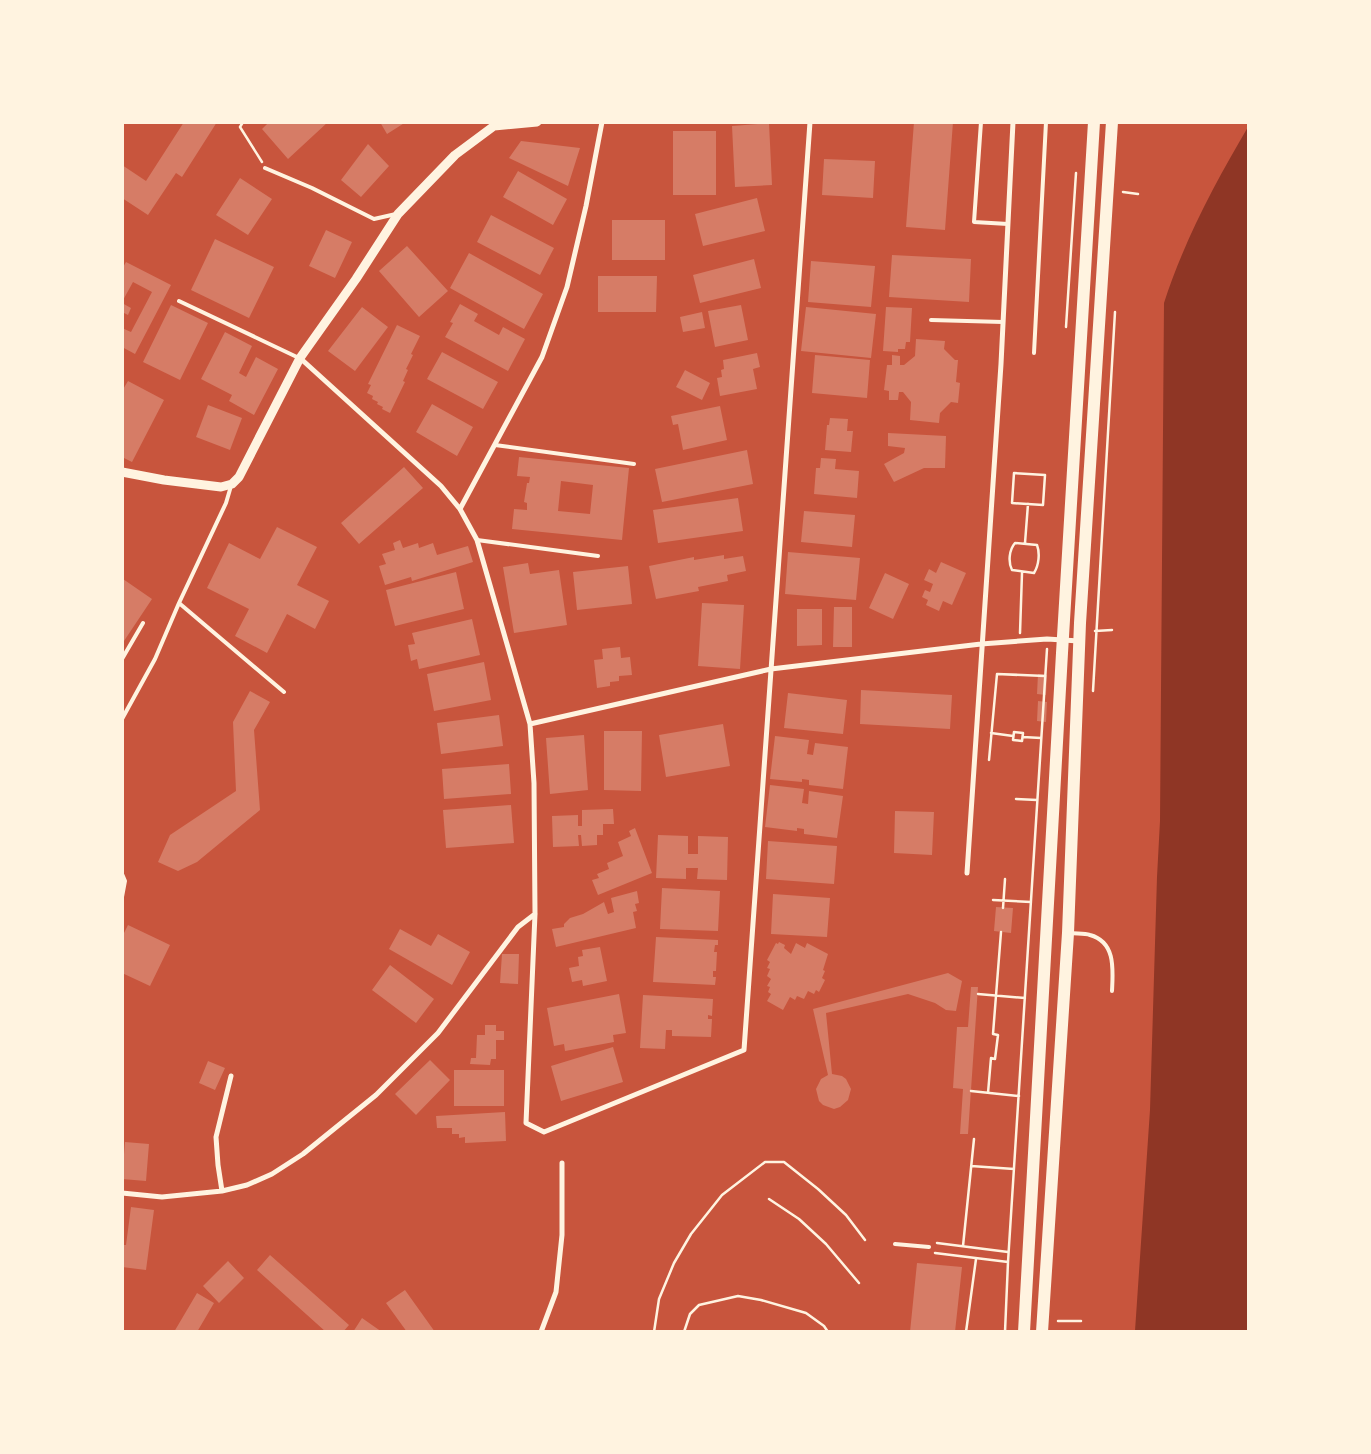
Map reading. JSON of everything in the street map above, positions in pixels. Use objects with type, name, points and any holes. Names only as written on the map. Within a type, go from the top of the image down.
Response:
[{"type":"main road","points":[[1024,1332],[1094,122]]},
{"type":"main road","points":[[1042,1332],[1068,933],[1080,641],[1112,122]]},
{"type":"street","points":[[122,472],[164,480],[221,487],[232,484],[239,477],[300,358],[356,279],[398,214],[455,155],[493,124],[537,122]]},
{"type":"street","points":[[460,509],[542,357],[567,287],[586,206],[602,122]]},
{"type":"street","points":[[300,358],[441,486],[460,509],[476,540],[530,724],[534,783],[534,914],[526,1123],[544,1132],[744,1050],[810,122]]},
{"type":"street","points":[[967,873],[1003,322],[1013,122]]},
{"type":"street","points":[[530,724],[771,669],[981,644],[1047,639],[1080,641]]},
{"type":"street","points":[[122,1193],[162,1197],[222,1191],[248,1185],[272,1174],[303,1154],[376,1095],[438,1033],[518,926],[534,914]]},
{"type":"street","points":[[222,1191],[216,1137],[231,1076]]},
{"type":"street","points":[[541,1332],[556,1292],[562,1234],[562,1163]]},
{"type":"lane","points":[[980,122],[974,222],[1008,224]]},
{"type":"lane","points":[[1034,353],[1046,122]]},
{"type":"lane","points":[[265,168],[374,219],[398,214]]},
{"type":"lane","points":[[179,301],[300,358]]},
{"type":"lane","points":[[931,320],[1003,322]]},
{"type":"lane","points":[[495,445],[634,464]]},
{"type":"lane","points":[[122,719],[155,659],[226,503],[232,484]]},
{"type":"lane","points":[[476,540],[598,556]]},
{"type":"lane","points":[[179,603],[284,692]]},
{"type":"lane","points":[[122,659],[143,623]]},
{"type":"lane","points":[[122,874],[125,881],[122,897]]},
{"type":"lane","points":[[1068,933],[1090,935],[1100,940],[1109,949],[1113,968],[1112,991]]},
{"type":"lane","points":[[896,1244],[929,1250]]},
{"type":"path","points":[[243,122],[240,127],[265,168]]},
{"type":"path","points":[[1066,332],[1076,169]]},
{"type":"path","points":[[1123,184],[1123,192],[1138,194]]},
{"type":"path","points":[[1092,700],[1115,311]]},
{"type":"path","points":[[1014,473],[1045,475],[1043,505],[1028,504],[1012,503],[1014,473]]},
{"type":"path","points":[[1025,543],[1028,504]]},
{"type":"path","points":[[1015,543],[1037,545],[1039,551],[1037,569],[1034,573],[1022,572],[1012,570],[1009,564],[1011,548],[1015,543]]},
{"type":"path","points":[[1019,642],[1022,572]]},
{"type":"path","points":[[1096,631],[1112,630]]},
{"type":"path","points":[[1005,1332],[1008,1252],[1047,639]]},
{"type":"path","points":[[989,760],[996,674],[1045,676]]},
{"type":"path","points":[[991,733],[1013,736],[1014,732],[1023,733],[1023,737],[1041,738]]},
{"type":"path","points":[[1016,799],[1037,800]]},
{"type":"path","points":[[1003,908],[1005,880]]},
{"type":"path","points":[[993,900],[1031,902]]},
{"type":"path","points":[[988,1093],[991,1058],[995,1059],[998,1034],[993,1034],[1002,932]]},
{"type":"path","points":[[978,994],[1025,998]]},
{"type":"path","points":[[971,1091],[1018,1096]]},
{"type":"path","points":[[963,1246],[974,1140]]},
{"type":"path","points":[[654,1332],[659,1299],[674,1264],[691,1234],[722,1195],[765,1162],[784,1162],[818,1189],[846,1215],[865,1240]]},
{"type":"path","points":[[971,1166],[1014,1169]]},
{"type":"path","points":[[769,1199],[799,1219],[826,1244],[859,1282]]},
{"type":"path","points":[[930,1242],[1008,1252]]},
{"type":"path","points":[[929,1250],[1008,1262]]},
{"type":"path","points":[[966,1332],[976,1258]]},
{"type":"path","points":[[684,1332],[690,1314],[699,1305],[738,1296],[761,1300],[806,1313],[824,1326],[828,1332]]},
{"type":"path","points":[[1058,1326],[1058,1321],[1081,1321]]},
{"type":"shaded area","points":[[1248,127],[1248,1331],[1135,1331],[1150,1110],[1160,821],[1164,303],[1181,257],[1201,213]]},
{"type":"building","points":[[184,122],[217,122],[182,177],[176,173],[148,215],[122,198],[122,165],[146,181]]},
{"type":"building","points":[[269,122],[328,122],[288,159],[262,129]]},
{"type":"building","points":[[380,122],[406,122],[387,134]]},
{"type":"building","points":[[914,122],[953,122],[945,230],[906,227]]},
{"type":"building","points":[[769,123],[772,185],[735,187],[732,126]]},
{"type":"building","points":[[673,131],[716,131],[716,195],[673,195]]},
{"type":"building","points":[[521,141],[580,148],[568,186],[509,158]]},
{"type":"building","points":[[368,144],[389,166],[361,197],[341,180]]},
{"type":"building","points":[[824,159],[875,161],[873,198],[822,195]]},
{"type":"building","points":[[518,171],[567,199],[553,225],[503,197]]},
{"type":"building","points":[[240,178],[272,199],[248,235],[216,215]]},
{"type":"building","points":[[757,198],[765,231],[703,246],[695,214]]},
{"type":"building","points":[[491,215],[554,248],[540,275],[477,242]]},
{"type":"building","points":[[612,220],[665,220],[665,260],[612,260]]},
{"type":"building","points":[[326,230],[352,242],[335,278],[309,266]]},
{"type":"building","points":[[215,239],[274,267],[249,318],[191,290]]},
{"type":"building","points":[[407,246],[448,291],[419,317],[379,271]]},
{"type":"building","points":[[469,253],[543,294],[524,329],[450,288]]},
{"type":"building","points":[[892,255],[971,259],[969,302],[889,297]]},
{"type":"building","points":[[754,259],[761,288],[700,303],[693,275]]},
{"type":"building","points":[[811,261],[875,266],[871,307],[808,302]]},
{"type":"building","points":[[126,262],[171,285],[135,354],[122,347],[122,328],[131,332],[152,292],[133,282],[122,302],[122,269]]},
{"type":"building","points":[[598,276],[657,276],[656,312],[598,312]]},
{"type":"building","points":[[122,303],[131,308],[128,315],[122,312]]},
{"type":"building","points":[[460,304],[478,314],[474,321],[499,335],[503,327],[525,339],[508,371],[445,337],[453,323],[450,322]]},
{"type":"building","points":[[171,305],[208,323],[180,380],[143,362]]},
{"type":"building","points":[[741,305],[748,340],[715,347],[708,311]]},
{"type":"building","points":[[362,307],[388,327],[355,371],[328,351]]},
{"type":"building","points":[[806,307],[876,314],[871,358],[801,351]]},
{"type":"building","points":[[886,307],[912,308],[910,342],[906,342],[905,349],[898,349],[898,352],[883,351]]},
{"type":"building","points":[[702,312],[705,328],[683,332],[680,317]]},
{"type":"building","points":[[397,325],[420,336],[406,369],[408,370],[403,381],[405,382],[390,413],[382,409],[383,407],[377,404],[378,402],[372,399],[373,396],[367,393],[371,385],[368,384]]},
{"type":"building","points":[[225,332],[252,346],[239,373],[246,377],[256,357],[278,369],[254,415],[229,401],[232,395],[201,379]]},
{"type":"building","points":[[916,339],[945,341],[944,349],[955,360],[958,360],[956,382],[960,383],[958,403],[951,402],[940,413],[939,423],[910,420],[911,402],[903,392],[899,392],[898,400],[889,400],[889,391],[884,390],[887,365],[892,365],[892,355],[900,356],[900,365],[904,365],[915,356]]},
{"type":"building","points":[[442,352],[498,382],[483,409],[427,379]]},
{"type":"building","points":[[757,353],[760,367],[753,369],[757,389],[720,396],[717,378],[722,377],[721,370],[724,369],[723,360]]},
{"type":"building","points":[[815,355],[870,360],[867,398],[812,393]]},
{"type":"building","points":[[685,370],[710,383],[702,400],[676,387]]},
{"type":"building","points":[[128,381],[164,400],[132,462],[122,457],[122,391]]},
{"type":"building","points":[[432,404],[473,427],[457,456],[416,432]]},
{"type":"building","points":[[208,405],[242,418],[230,450],[196,437]]},
{"type":"building","points":[[720,406],[727,440],[683,450],[678,424],[673,425],[671,416]]},
{"type":"building","points":[[830,418],[848,419],[847,431],[853,431],[851,452],[825,450],[827,425],[829,425]]},
{"type":"building","points":[[888,433],[946,436],[945,468],[924,468],[894,482],[884,464],[904,453],[905,448],[888,446]]},
{"type":"building","points":[[747,450],[753,484],[662,502],[655,469]]},
{"type":"building","points":[[519,457],[629,468],[622,540],[512,529],[514,509],[527,510],[527,503],[524,502],[527,483],[529,483],[530,477],[517,476]],"holes":[[[561,481],[593,485],[590,514],[558,511]]]},
{"type":"building","points":[[821,458],[836,459],[835,469],[859,471],[857,498],[814,494],[816,468],[820,468]]},
{"type":"building","points":[[404,467],[423,488],[359,544],[341,523]]},
{"type":"building","points":[[738,498],[743,531],[658,543],[653,510]]},
{"type":"building","points":[[804,511],[855,515],[852,547],[801,542]]},
{"type":"building","points":[[277,527],[317,547],[297,585],[329,601],[315,629],[287,614],[267,653],[235,636],[249,609],[207,588],[229,543],[260,559]]},
{"type":"building","points":[[400,540],[403,548],[418,543],[419,548],[433,543],[437,555],[468,546],[473,562],[412,581],[411,577],[385,585],[379,566],[386,564],[382,554],[395,550],[393,543]]},
{"type":"building","points":[[788,552],[860,558],[856,600],[785,594]]},
{"type":"building","points":[[724,555],[724,559],[743,556],[746,571],[727,575],[728,581],[698,587],[699,591],[656,599],[649,566],[694,557],[694,560]]},
{"type":"building","points":[[941,562],[966,573],[952,605],[943,601],[939,611],[926,605],[928,600],[922,597],[925,590],[930,592],[933,584],[924,580],[929,569],[936,573]]},
{"type":"building","points":[[528,563],[530,574],[559,570],[567,625],[514,633],[503,567]]},
{"type":"building","points":[[628,566],[632,604],[577,610],[573,572]]},
{"type":"building","points":[[456,572],[464,609],[395,626],[386,590]]},
{"type":"building","points":[[885,573],[909,584],[893,619],[869,608]]},
{"type":"building","points":[[123,579],[152,599],[122,644],[122,581]]},
{"type":"building","points":[[702,603],[744,605],[740,669],[698,666]]},
{"type":"building","points":[[834,607],[852,607],[852,647],[833,647]]},
{"type":"building","points":[[797,609],[822,609],[822,645],[797,646]]},
{"type":"building","points":[[472,619],[480,655],[419,669],[417,659],[411,661],[408,645],[415,644],[412,633]]},
{"type":"building","points":[[620,647],[621,658],[630,657],[632,675],[619,676],[619,681],[610,682],[610,686],[597,688],[594,660],[603,659],[602,649]]},
{"type":"building","points":[[484,662],[491,700],[434,711],[427,674]]},
{"type":"building","points":[[1038,674],[1047,675],[1046,695],[1037,694]]},
{"type":"building","points":[[861,690],[952,695],[950,729],[860,724]]},
{"type":"building","points":[[250,691],[270,702],[254,730],[260,810],[197,862],[178,871],[158,862],[170,835],[236,791],[233,722]]},
{"type":"building","points":[[788,693],[847,700],[843,734],[784,728]]},
{"type":"building","points":[[1038,701],[1047,702],[1046,722],[1037,721]]},
{"type":"building","points":[[499,715],[503,746],[441,754],[437,723]]},
{"type":"building","points":[[723,724],[730,766],[666,777],[659,735]]},
{"type":"building","points":[[604,731],[642,731],[641,791],[604,790]]},
{"type":"building","points":[[584,735],[588,790],[550,794],[546,738]]},
{"type":"building","points":[[775,736],[809,740],[807,754],[813,755],[815,743],[848,747],[843,789],[809,785],[809,780],[802,779],[802,782],[770,779]]},
{"type":"building","points":[[509,764],[511,794],[444,799],[442,769]]},
{"type":"building","points":[[770,785],[804,789],[802,803],[808,804],[809,791],[843,796],[837,838],[804,834],[804,829],[797,828],[797,831],[765,827]]},
{"type":"building","points":[[511,805],[514,843],[446,848],[443,810]]},
{"type":"building","points":[[613,809],[614,824],[603,824],[603,835],[597,835],[597,845],[582,846],[581,835],[578,835],[579,846],[553,847],[552,816],[578,815],[578,826],[582,826],[582,810]]},
{"type":"building","points":[[895,811],[934,812],[932,855],[894,853]]},
{"type":"building","points":[[635,828],[652,873],[598,895],[592,880],[599,878],[597,874],[609,869],[607,863],[623,856],[618,842],[631,836],[629,831]]},
{"type":"building","points":[[658,835],[688,836],[688,854],[698,854],[698,836],[728,837],[727,880],[697,879],[698,868],[686,868],[686,879],[656,878]]},
{"type":"building","points":[[768,841],[837,846],[834,884],[766,879]]},
{"type":"building","points":[[662,888],[720,891],[718,931],[660,929]]},
{"type":"building","points":[[637,891],[639,903],[635,904],[637,911],[633,912],[636,928],[556,947],[552,929],[564,927],[564,924],[570,918],[583,914],[604,902],[608,914],[614,912],[611,898]]},
{"type":"building","points":[[773,894],[830,898],[827,937],[771,934]]},
{"type":"building","points":[[996,907],[1013,908],[1011,933],[994,931]]},
{"type":"building","points":[[128,925],[170,945],[150,986],[122,973],[122,937]]},
{"type":"building","points":[[400,929],[431,946],[438,934],[470,952],[452,985],[389,949]]},
{"type":"building","points":[[656,937],[718,940],[718,945],[715,945],[714,952],[717,952],[716,971],[713,971],[713,977],[716,977],[715,985],[653,982]]},
{"type":"building","points":[[779,942],[785,945],[784,948],[791,954],[796,943],[805,948],[807,943],[828,954],[822,978],[825,980],[819,992],[816,990],[814,994],[808,991],[804,999],[797,996],[795,1000],[790,997],[783,1010],[767,1001],[771,994],[768,992],[770,987],[767,986],[771,979],[767,976],[770,969],[767,968],[770,962],[767,960],[776,943],[778,944]]},
{"type":"building","points":[[600,947],[607,981],[583,986],[582,980],[572,982],[569,968],[579,966],[578,957],[583,956],[582,950]]},
{"type":"building","points":[[502,954],[519,954],[518,984],[500,983]]},
{"type":"building","points":[[390,965],[434,999],[416,1023],[372,990]]},
{"type":"building","points":[[948,973],[962,981],[956,1011],[946,1010],[935,1003],[908,994],[826,1013],[832,1074],[846,1079],[851,1089],[848,1100],[840,1107],[834,1109],[823,1105],[819,1101],[816,1089],[821,1079],[828,1075],[813,1009]]},
{"type":"building","points":[[971,987],[978,987],[968,1134],[960,1134],[963,1089],[953,1088],[957,1027],[968,1027]]},
{"type":"building","points":[[619,994],[626,1033],[613,1035],[614,1042],[565,1051],[564,1044],[554,1046],[547,1008]]},
{"type":"building","points":[[643,995],[713,999],[712,1016],[708,1015],[708,1019],[712,1019],[711,1037],[672,1036],[672,1030],[666,1030],[665,1049],[640,1048]]},
{"type":"building","points":[[485,1025],[496,1025],[496,1031],[504,1031],[504,1040],[496,1040],[496,1059],[491,1059],[490,1065],[470,1064],[471,1058],[476,1058],[477,1035],[485,1035]]},
{"type":"building","points":[[613,1047],[623,1082],[561,1101],[551,1066]]},
{"type":"building","points":[[430,1060],[450,1080],[416,1115],[395,1094]]},
{"type":"building","points":[[208,1061],[225,1068],[215,1090],[199,1083]]},
{"type":"building","points":[[454,1070],[504,1070],[504,1106],[454,1106]]},
{"type":"building","points":[[505,1112],[506,1141],[465,1143],[465,1137],[459,1138],[459,1134],[452,1134],[452,1128],[437,1128],[436,1116]]},
{"type":"building","points":[[125,1142],[149,1144],[146,1181],[122,1179]]},
{"type":"building","points":[[131,1207],[154,1210],[146,1270],[122,1267],[122,1245],[126,1245]]},
{"type":"building","points":[[270,1255],[349,1325],[343,1332],[326,1332],[257,1270]]},
{"type":"building","points":[[228,1261],[244,1278],[219,1303],[203,1286]]},
{"type":"building","points":[[917,1263],[962,1267],[955,1332],[910,1332]]},
{"type":"building","points":[[405,1290],[435,1332],[407,1332],[386,1303]]},
{"type":"building","points":[[197,1293],[214,1303],[197,1332],[174,1332]]},
{"type":"building","points":[[362,1318],[382,1332],[353,1332]]}]
